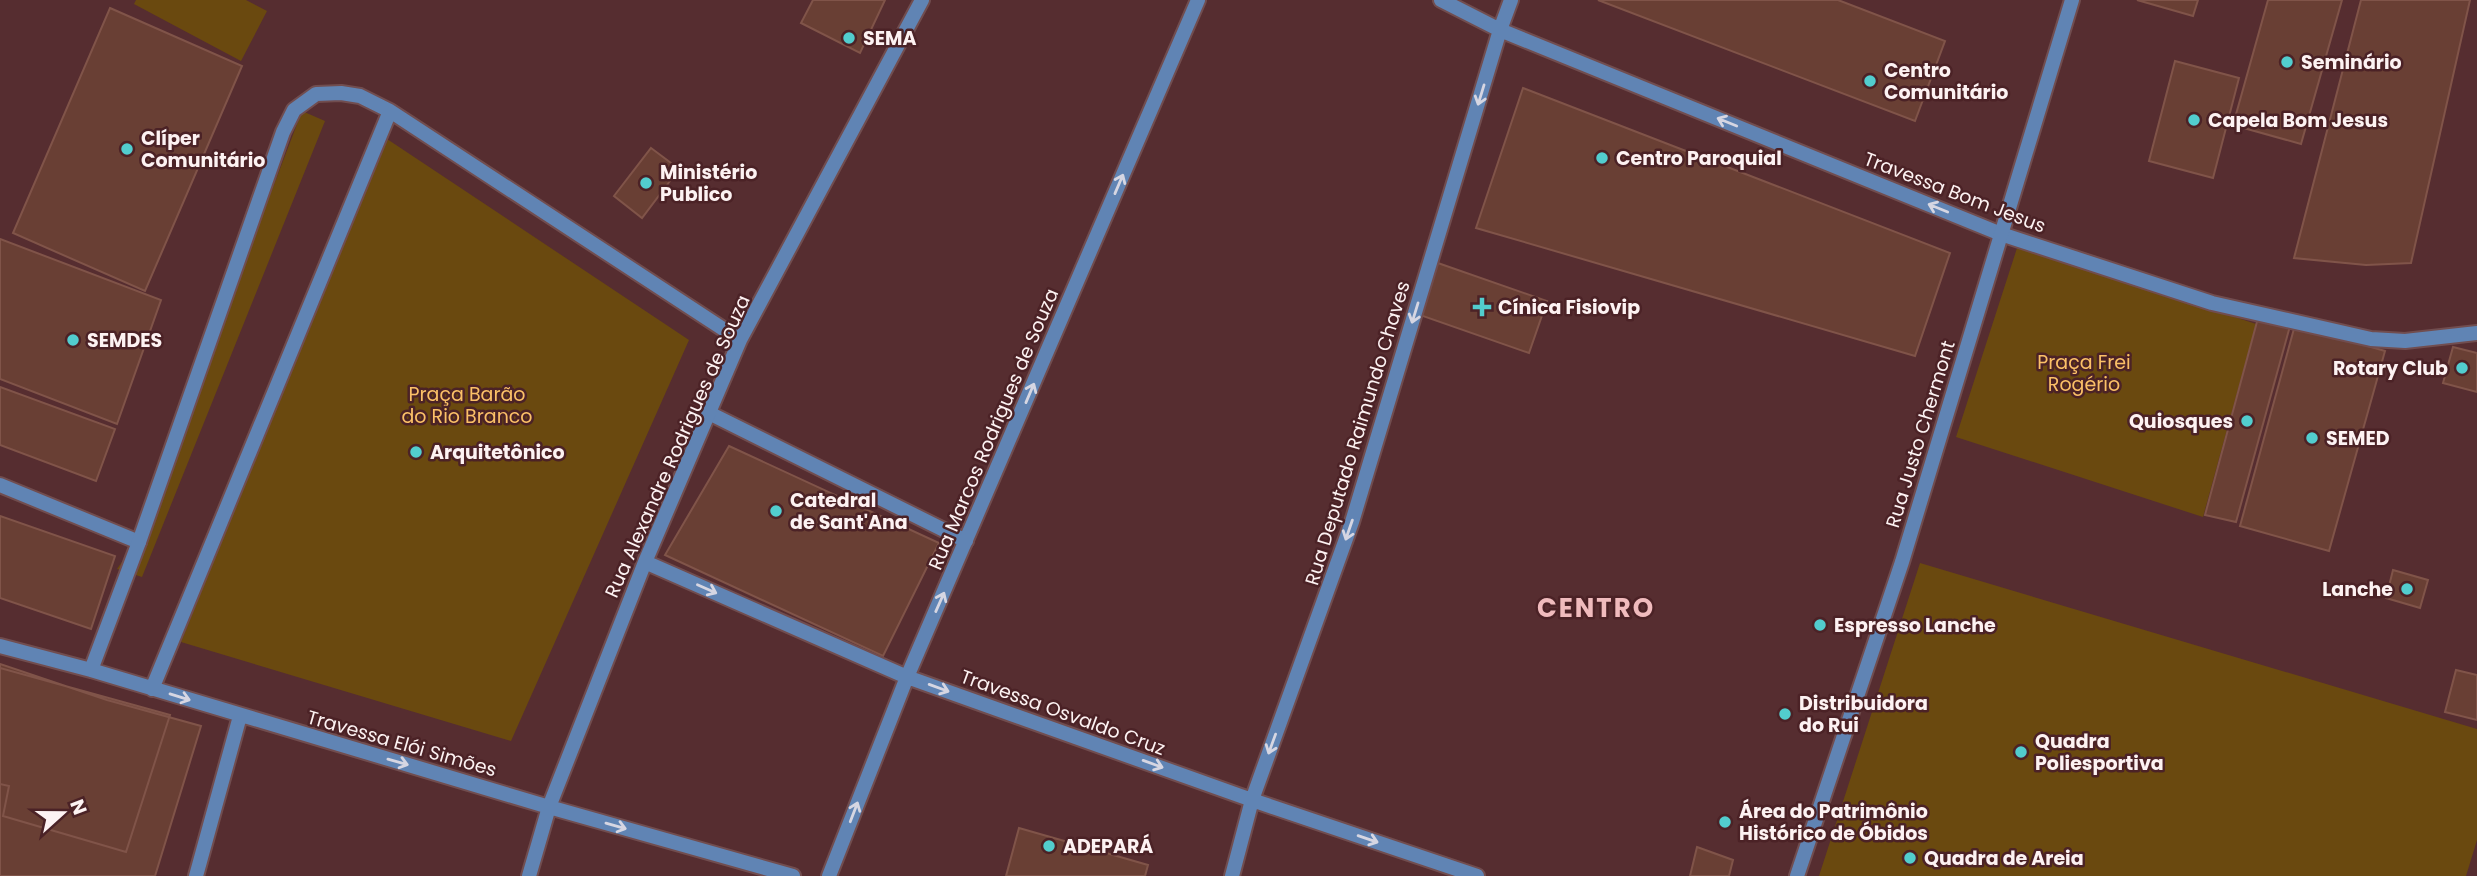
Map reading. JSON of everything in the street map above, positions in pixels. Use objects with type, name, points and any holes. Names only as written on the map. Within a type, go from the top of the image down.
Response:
[{"type":"street","name":"Rua Alexandre Rodrigues de Souza","points":[[529,876],[549,807],[645,562],[740,340],[922,0]]},
{"type":"street","name":"Rua Marcos Rodrigues de Souza","points":[[829,876],[907,677],[1198,0]]},
{"type":"street","name":"Travessa Bom Jesus","points":[[1441,0],[1500,30],[2001,234],[2212,303],[2349,336],[2405,341],[2477,333]]},
{"type":"street","name":"Rua Deputado Raimundo Chaves","points":[[1232,876],[1252,800],[1353,522],[1511,0]]},
{"type":"street","name":"Rua Justo Chermont","points":[[1797,876],[1902,562],[2071,0]]},
{"type":"street","points":[[91,670],[139,542],[283,132],[294,110],[316,94],[341,93],[360,96],[390,111],[740,340]]},
{"type":"street","points":[[152,689],[390,111]]},
{"type":"street","points":[[709,413],[966,541]]},
{"type":"street","points":[[0,485],[139,542]]},
{"type":"street","name":"Travessa Osvaldo Cruz","points":[[645,562],[907,677],[1252,800],[1477,876]]},
{"type":"street","name":"Travessa Elói Simões","points":[[0,646],[91,670],[549,807],[793,876]]},
{"type":"street","points":[[197,876],[240,716]]},
{"type":"green space","points":[[136,0],[246,0],[267,11],[241,61],[134,4]]},
{"type":"green space","points":[[302,111],[325,121],[142,577],[117,569],[141,534]]},
{"type":"green space","name":"Praça Barão do Rio Branco","points":[[384,137],[689,340],[511,741],[181,642]]},
{"type":"green space","name":"Praça Frei Rogério","points":[[2018,245],[2256,324],[2203,517],[1956,437]]},
{"type":"green space","points":[[1920,563],[2477,729],[2477,840],[2466,876],[1819,876]]},
{"type":"building","name":"SEMA","points":[[813,0],[885,0],[860,53],[801,23]]},
{"type":"building","name":"Centro Comunitário","points":[[1598,0],[1838,0],[1945,41],[1915,121]]},
{"type":"building","points":[[2137,0],[2198,0],[2193,16]]},
{"type":"building","name":"Seminário","points":[[2268,0],[2342,0],[2301,144],[2233,125]]},
{"type":"building","points":[[2361,0],[2470,0],[2411,263],[2366,265],[2294,258]]},
{"type":"building","name":"Clíper Comunitário","points":[[110,8],[242,66],[145,291],[13,233]]},
{"type":"building","name":"Capela Bom Jesus","points":[[2175,61],[2239,78],[2213,178],[2149,161]]},
{"type":"building","name":"Centro Paroquial","points":[[1523,88],[1950,253],[1915,356],[1476,228]]},
{"type":"building","name":"Ministério Publico","points":[[651,148],[679,169],[642,218],[614,196]]},
{"type":"building","name":"SEMDES","points":[[0,239],[161,300],[117,424],[0,379]]},
{"type":"building","name":"Cínica Fisiovip","points":[[1435,262],[1547,301],[1529,353],[1417,314]]},
{"type":"building","name":"Quiosques","points":[[2258,318],[2290,326],[2236,522],[2205,515]]},
{"type":"building","name":"SEMED","points":[[2295,325],[2385,351],[2329,551],[2240,526]]},
{"type":"building","name":"Rotary Club","points":[[2453,347],[2477,353],[2477,392],[2443,383]]},
{"type":"building","points":[[0,387],[115,429],[96,481],[0,445]]},
{"type":"building","points":[[729,446],[939,543],[883,656],[665,555]]},
{"type":"building","points":[[0,516],[115,556],[91,629],[0,598]]},
{"type":"building","name":"Lanche","points":[[2393,570],[2428,580],[2420,608],[2386,598]]},
{"type":"building","points":[[0,664],[107,700],[201,726],[155,876],[0,876]]},
{"type":"building","points":[[0,668],[170,715],[126,852],[3,816],[9,786],[0,784]]},
{"type":"building","points":[[2456,670],[2477,675],[2477,720],[2445,712]]},
{"type":"building","name":"ADEPARÁ","points":[[1019,828],[1148,865],[1145,876],[1006,876]]},
{"type":"building","points":[[1697,847],[1733,860],[1729,876],[1690,876]]},
{"type":"place","name":"SEMA","points":[[849,38]]},
{"type":"place","name":"Seminário","points":[[2287,62]]},
{"type":"place","name":"Centro Comunitário","points":[[1870,81]]},
{"type":"place","name":"Capela Bom Jesus","points":[[2194,120]]},
{"type":"place","name":"Clíper Comunitário","points":[[127,149]]},
{"type":"place","name":"Centro Paroquial","points":[[1602,158]]},
{"type":"place","name":"Ministério Publico","points":[[646,183]]},
{"type":"place","name":"Cínica Fisiovip","points":[[1482,307]]},
{"type":"place","name":"SEMDES","points":[[73,340]]},
{"type":"place","name":"Rotary Club","points":[[2462,368]]},
{"type":"place","name":"Quiosques","points":[[2247,421]]},
{"type":"place","name":"SEMED","points":[[2312,438]]},
{"type":"place","name":"Arquitetônico","points":[[416,452]]},
{"type":"place","name":"Catedral de Sant'Ana","points":[[776,511]]},
{"type":"place","name":"Lanche","points":[[2407,589]]},
{"type":"place","name":"Espresso Lanche","points":[[1820,625]]},
{"type":"place","name":"Distribuidora do Rui","points":[[1785,714]]},
{"type":"place","name":"Quadra Poliesportiva","points":[[2021,752]]},
{"type":"place","name":"Área do Patrimônio Histórico de Óbidos","points":[[1725,822]]},
{"type":"place","name":"ADEPARÁ","points":[[1049,846]]},
{"type":"place","name":"Quadra de Areia","points":[[1910,858]]},
{"type":"district","name":"CENTRO","points":[[1596,608]]}]
